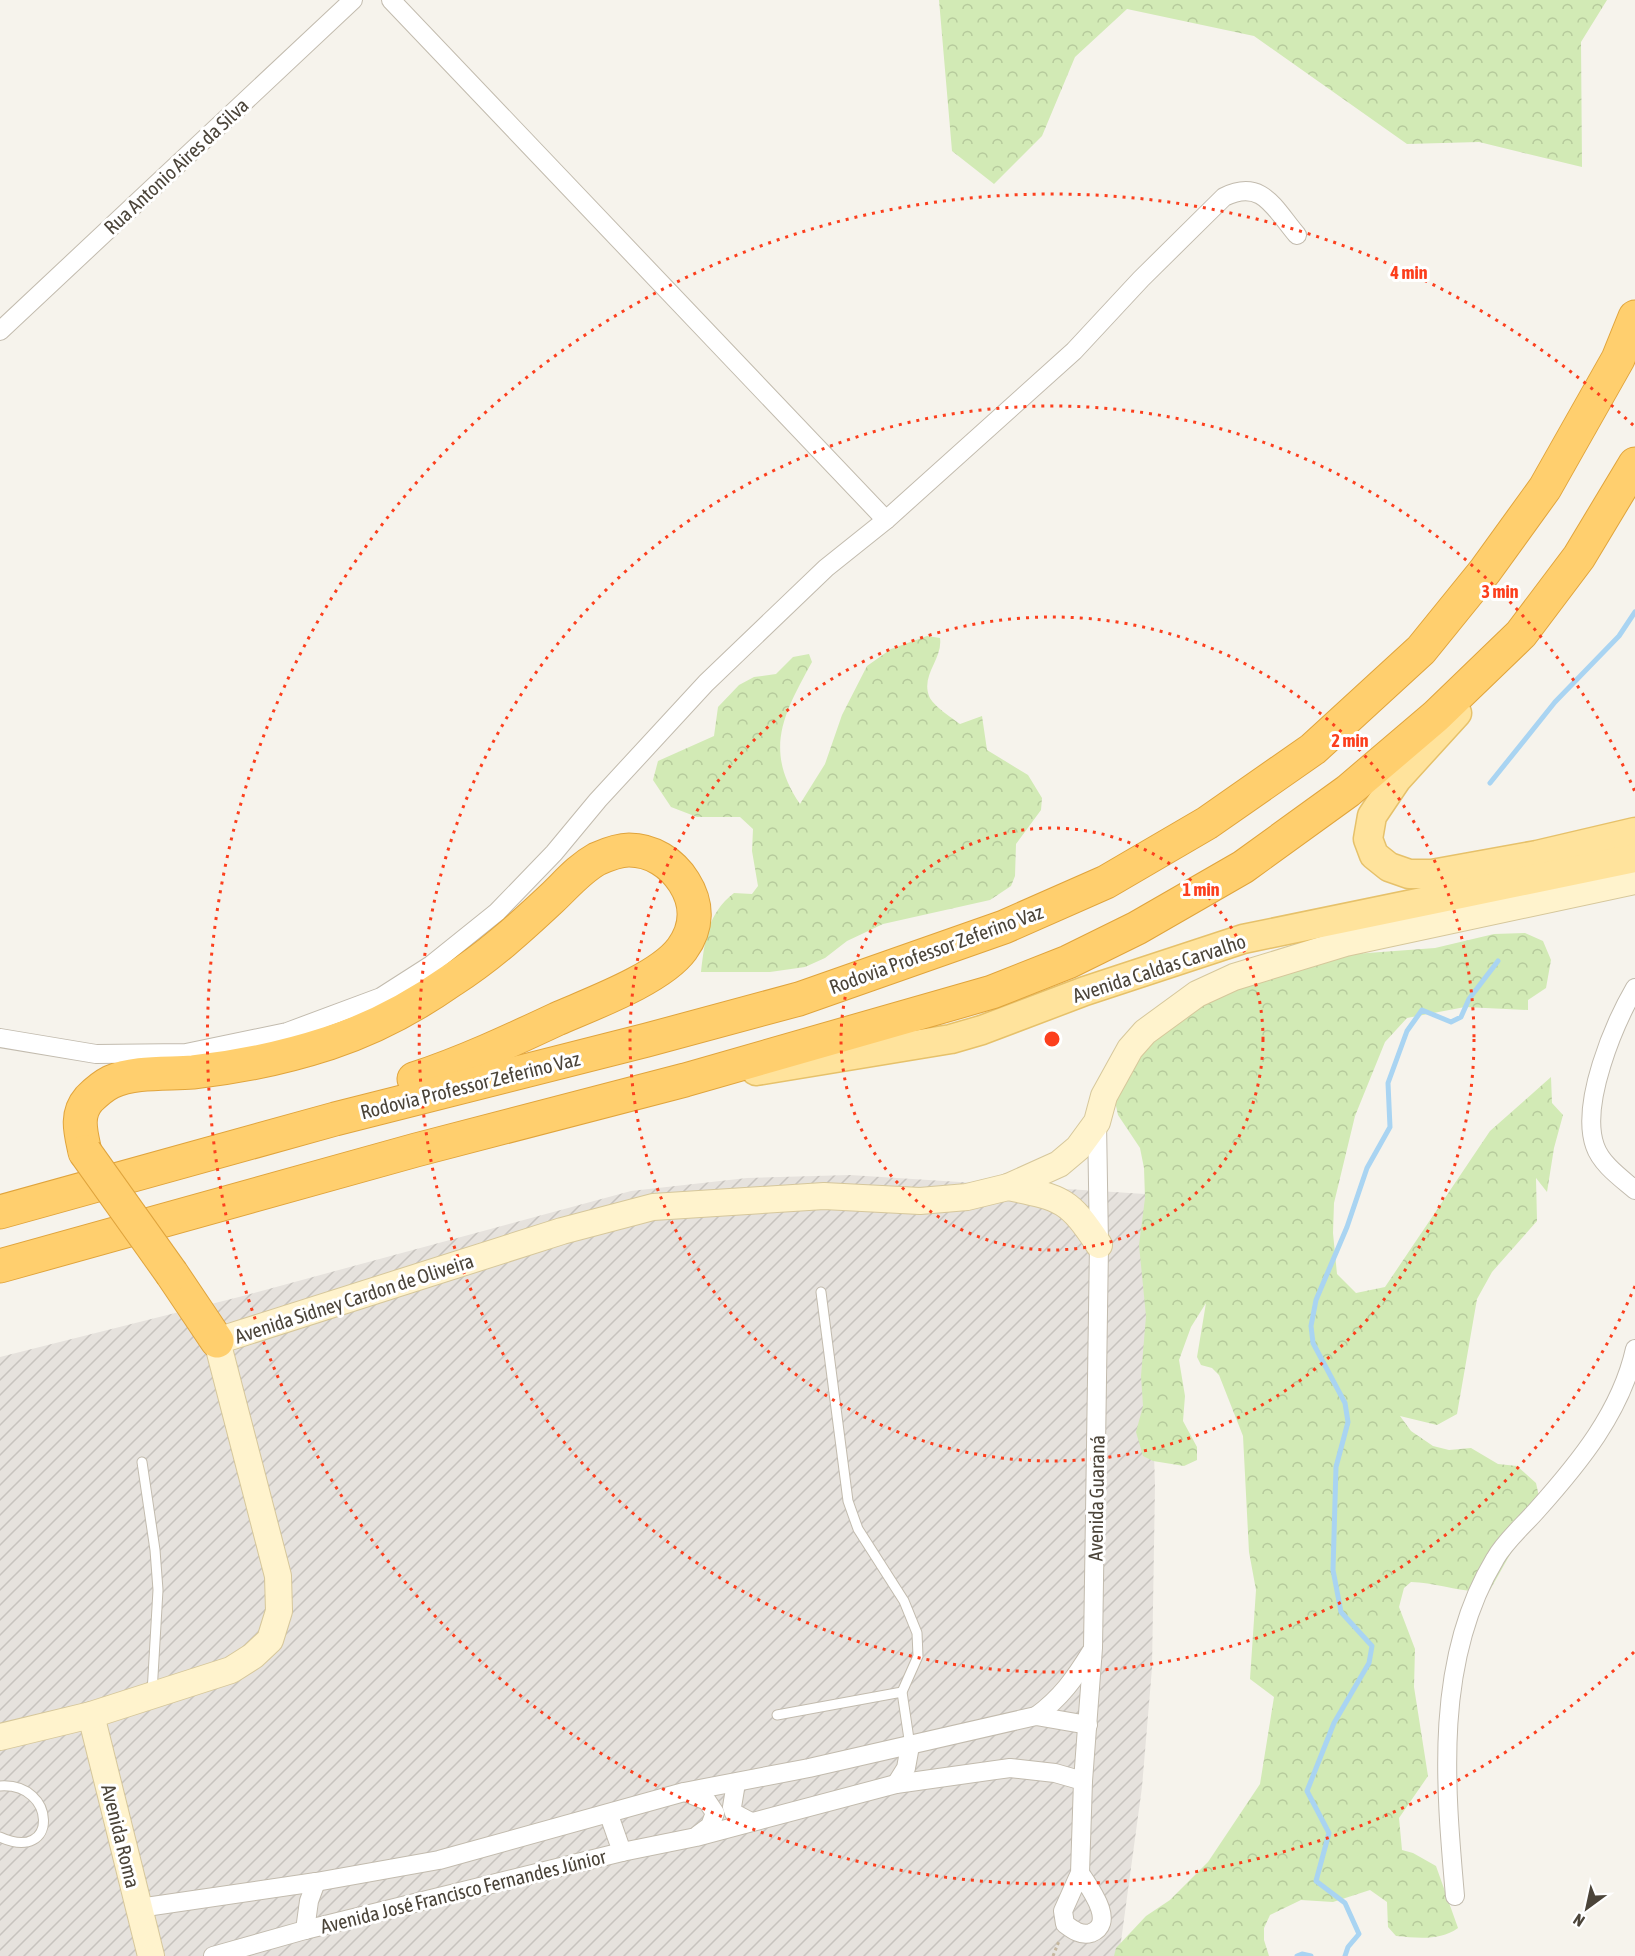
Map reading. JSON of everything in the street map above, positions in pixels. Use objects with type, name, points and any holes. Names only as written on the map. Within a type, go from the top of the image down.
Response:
[{"type":"highway","name":"Rodovia Professor Zeferino Vaz","points":[[0,1212],[335,1119],[658,1038],[799,999],[1004,927],[1106,882],[1207,823],[1313,749],[1421,650],[1485,572],[1545,488],[1618,359],[1635,317]]},
{"type":"highway","points":[[0,1266],[416,1150],[685,1080],[992,992],[1072,960],[1137,928],[1243,867],[1348,791],[1436,716],[1521,634],[1579,557],[1635,464]]},
{"type":"highway","points":[[217,1341],[85,1152],[80,1128],[81,1111],[89,1100],[111,1082],[143,1075],[196,1072],[249,1063],[330,1043],[374,1024],[452,981],[496,948],[579,872],[613,853],[629,850],[647,854],[664,860],[677,872],[695,907],[694,926],[682,950],[662,968],[614,994],[449,1068],[383,1089],[335,1119]]},
{"type":"highway","points":[[0,1193],[53,1197]]},
{"type":"main road","points":[[1521,634],[1493,675],[1398,779],[1372,816],[1368,839],[1374,855],[1389,867],[1409,874],[1432,874],[1537,855],[1635,832]]},
{"type":"main road","name":"Avenida Caldas Carvalho","points":[[685,1080],[846,1058],[951,1040],[1085,991],[1243,939],[1635,858]]},
{"type":"street","name":"Rua Antonio Aires da Silva","points":[[0,331],[353,0]]},
{"type":"street","points":[[391,0],[886,520]]},
{"type":"street","points":[[0,1038],[96,1054],[186,1053],[287,1032],[381,997],[431,965],[497,912],[554,853],[598,800],[706,683],[826,568],[886,520],[1074,351],[1141,279],[1224,197],[1239,190],[1253,190],[1263,196],[1297,235]]},
{"type":"street","name":"Avenida Caldas Carvalho","points":[[1097,1122],[1104,1096],[1116,1070],[1144,1032],[1197,994],[1234,977],[1345,943],[1635,881]]},
{"type":"street","points":[[1635,988],[1600,1064],[1591,1118],[1595,1146],[1609,1167],[1635,1190]]},
{"type":"street","name":"Avenida Sidney Cardon de Oliveira","points":[[0,1737],[91,1715],[231,1670],[253,1656],[270,1640],[279,1611],[278,1576],[217,1341],[562,1231],[653,1208],[824,1196],[920,1201],[967,1197],[1008,1187],[1059,1164],[1078,1148],[1097,1122]]},
{"type":"street","name":"Avenida Guaraná","points":[[1080,1873],[1083,1781],[1093,1648],[1099,1245],[1097,1122]]},
{"type":"street","name":"Avenida Sidney Cardon de Oliveira","points":[[1008,1187],[1057,1198],[1078,1214],[1099,1245]]},
{"type":"street","points":[[1455,1896],[1448,1813],[1448,1716],[1466,1618],[1496,1557],[1569,1474],[1618,1402],[1635,1349]]},
{"type":"street","name":"Avenida José Francisco Fernandes Júnior","points":[[139,1908],[316,1882],[439,1860],[609,1815],[684,1792],[910,1746],[1036,1716],[1059,1699],[1072,1684],[1093,1648]]},
{"type":"street","name":"Avenida Roma","points":[[91,1715],[151,1956]]},
{"type":"street","name":"Avenida José Francisco Fernandes Júnior","points":[[1036,1716],[1088,1725]]},
{"type":"street","points":[[896,1784],[906,1768],[910,1746]]},
{"type":"street","name":"Avenida José Francisco Fernandes Júnior","points":[[213,1956],[305,1930],[696,1836],[896,1784],[1010,1768],[1056,1773],[1083,1781]]},
{"type":"street","points":[[736,1783],[732,1807],[734,1813],[751,1822]]},
{"type":"street","points":[[684,1792],[707,1801],[715,1813],[710,1826],[696,1836]]},
{"type":"street","name":"Avenida José Francisco Fernandes Júnior","points":[[609,1815],[622,1852]]},
{"type":"street","name":"Avenida José Francisco Fernandes Júnior","points":[[305,1930],[309,1900],[316,1882]]},
{"type":"lane","points":[[821,1292],[848,1502],[858,1529],[904,1601],[917,1633],[918,1656],[902,1692],[910,1746]]},
{"type":"lane","points":[[142,1462],[155,1550],[158,1590],[152,1695]]},
{"type":"lane","points":[[777,1715],[902,1692]]},
{"type":"lane","points":[[0,1786],[10,1786],[27,1792],[42,1806],[45,1822],[38,1837],[27,1844],[13,1843],[0,1837]]},
{"type":"shaded area","points":[[850,1175],[1145,1194],[1155,1485],[1152,1668],[1142,1787],[1119,1956],[0,1956],[0,1357],[239,1297],[631,1191],[747,1178]]},
{"type":"green space","points":[[939,0],[1607,0],[1581,42],[1582,167],[1479,142],[1407,144],[1254,36],[1127,9],[1075,57],[1042,136],[994,184],[952,151]]},
{"type":"green space","points":[[927,636],[940,638],[940,646],[928,681],[927,688],[931,700],[960,724],[982,716],[987,750],[1028,775],[1042,798],[1041,810],[1016,844],[1015,876],[1011,886],[990,900],[883,924],[847,941],[825,958],[805,967],[770,972],[701,972],[706,938],[718,910],[734,893],[752,894],[758,886],[752,851],[753,829],[740,817],[697,817],[671,807],[653,780],[658,761],[714,736],[718,707],[739,685],[754,677],[776,674],[793,657],[809,654],[812,662],[786,715],[780,749],[782,766],[800,804],[825,764],[842,715],[867,666],[891,649]]},
{"type":"green space","points":[[1525,933],[1543,941],[1551,960],[1546,988],[1528,1000],[1528,1010],[1465,1007],[1407,1018],[1385,1042],[1355,1116],[1334,1203],[1333,1233],[1337,1274],[1356,1293],[1385,1287],[1490,1131],[1551,1077],[1552,1103],[1563,1115],[1554,1148],[1547,1192],[1536,1178],[1537,1221],[1492,1272],[1477,1299],[1457,1414],[1437,1425],[1400,1416],[1411,1431],[1433,1446],[1449,1450],[1471,1448],[1498,1464],[1517,1466],[1536,1483],[1540,1501],[1490,1590],[1461,1590],[1411,1582],[1404,1588],[1399,1607],[1415,1649],[1414,1687],[1428,1776],[1399,1818],[1402,1850],[1413,1853],[1436,1866],[1458,1928],[1436,1937],[1396,1936],[1388,1927],[1387,1902],[1370,1890],[1333,1902],[1301,1900],[1270,1915],[1264,1928],[1264,1940],[1269,1956],[1114,1956],[1116,1948],[1146,1916],[1170,1900],[1208,1862],[1260,1784],[1274,1697],[1250,1679],[1256,1590],[1249,1552],[1243,1436],[1219,1375],[1212,1368],[1201,1365],[1197,1357],[1206,1303],[1191,1327],[1179,1360],[1185,1396],[1183,1421],[1197,1447],[1197,1460],[1184,1466],[1153,1461],[1143,1456],[1136,1432],[1143,1406],[1141,1376],[1146,1316],[1139,1245],[1145,1198],[1144,1168],[1140,1148],[1118,1115],[1114,1097],[1130,1067],[1184,1010],[1314,957],[1435,948],[1494,934]]},
{"type":"waterway","points":[[1490,783],[1555,702],[1619,636],[1635,612]]},
{"type":"waterway","points":[[1345,1956],[1348,1947],[1359,1934],[1345,1903],[1316,1881],[1329,1833],[1307,1791],[1334,1723],[1369,1663],[1372,1646],[1341,1612],[1333,1570],[1336,1467],[1348,1422],[1345,1403],[1313,1343],[1311,1326],[1316,1300],[1347,1227],[1367,1168],[1390,1127],[1388,1083],[1407,1031],[1422,1010],[1451,1022],[1461,1017],[1469,999],[1498,961]]},
{"type":"waterway","points":[[1297,1956],[1302,1954],[1311,1956]]}]
